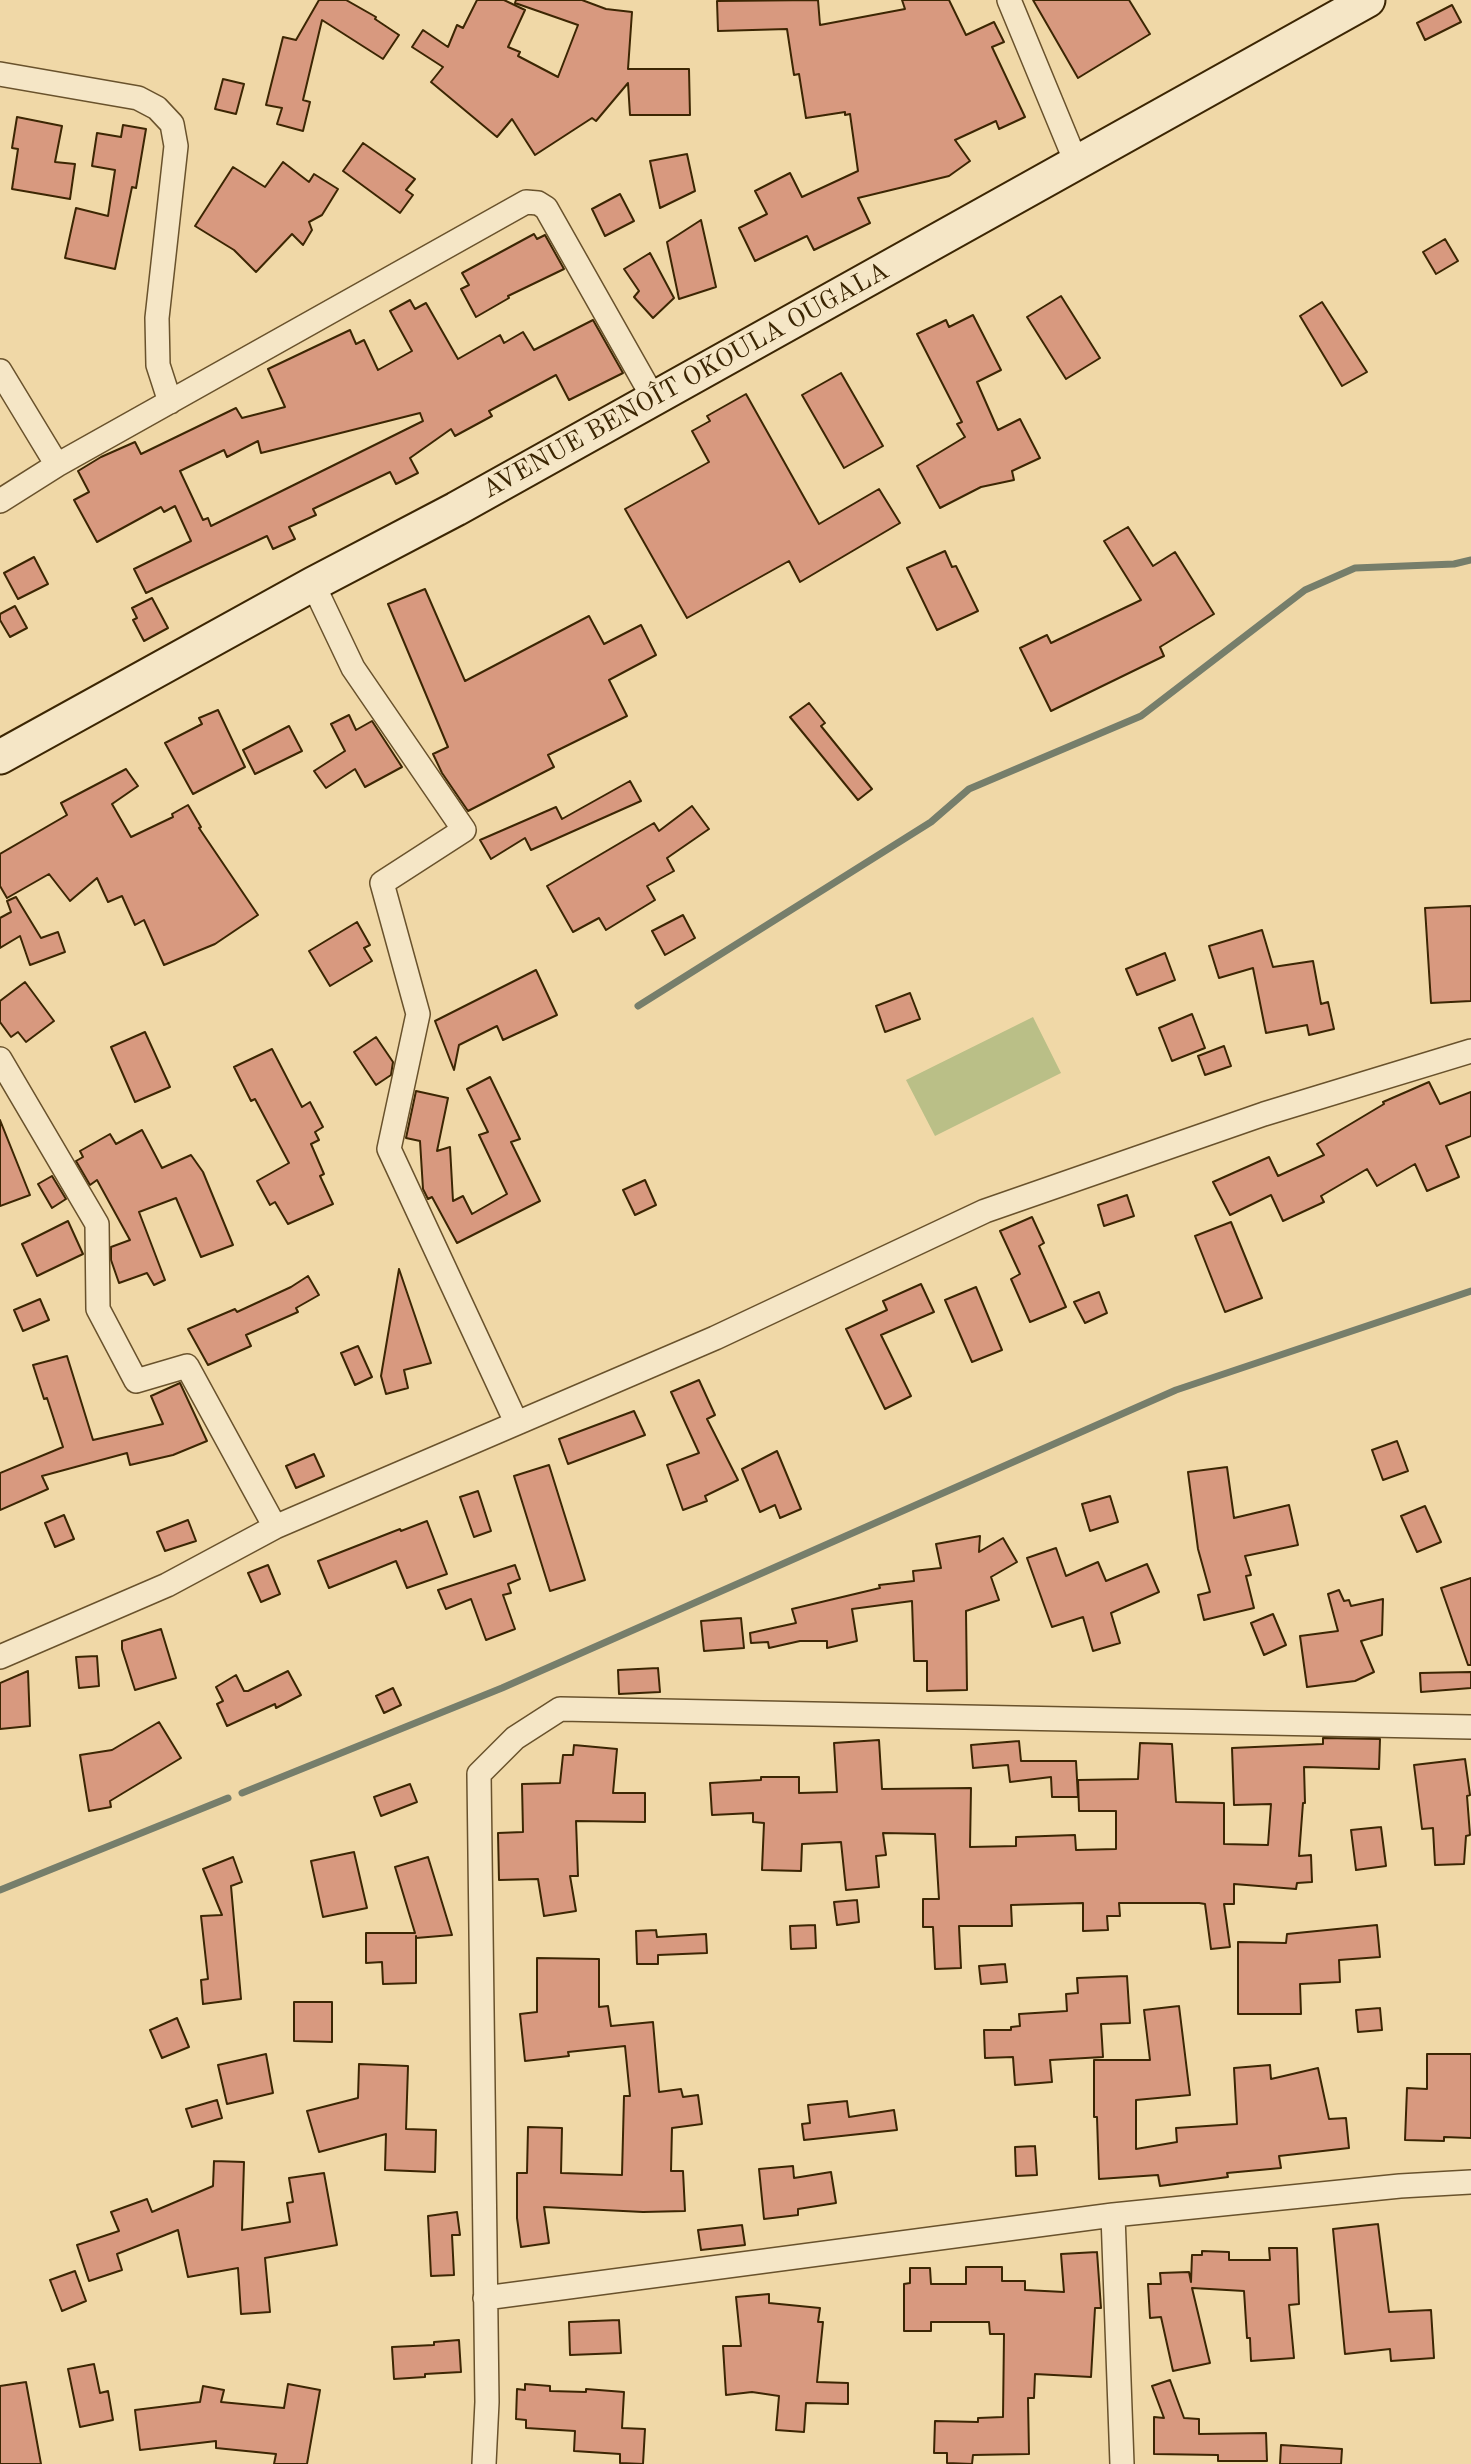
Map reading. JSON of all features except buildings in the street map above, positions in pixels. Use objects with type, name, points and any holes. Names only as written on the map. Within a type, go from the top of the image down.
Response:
[{"type":"street","points":[[1009,0],[1076,162]]},
{"type":"street","name":"AVENUE BENOÎT OKOULA OUGALA","points":[[0,757],[313,584],[456,509],[1368,0]]},
{"type":"street","points":[[0,74],[138,97],[157,108],[172,124],[176,146],[157,318],[158,365],[170,402]]},
{"type":"street","points":[[0,501],[57,465],[526,202],[538,203],[546,208],[654,399]]},
{"type":"street","points":[[0,371],[57,465]]},
{"type":"street","points":[[313,584],[353,668],[464,831],[382,883],[418,1014],[389,1149],[516,1422]]},
{"type":"street","points":[[0,1657],[167,1585],[275,1527],[715,1338],[985,1211],[1264,1114],[1471,1051]]},
{"type":"street","points":[[0,1059],[97,1224],[98,1309],[136,1381],[187,1366],[275,1527]]},
{"type":"street","points":[[484,2464],[487,2402],[480,1774],[515,1738],[560,1709],[1471,1727]]},
{"type":"street","points":[[485,2298],[1112,2215],[1400,2186],[1471,2182]]},
{"type":"street","points":[[1112,2215],[1122,2464]]},
{"type":"green space","points":[[1033,1017],[1061,1073],[935,1136],[906,1080]]},
{"type":"waterway","points":[[638,1006],[931,822],[969,789],[1141,716],[1305,590],[1355,568],[1454,564],[1471,560]]},
{"type":"waterway","points":[[242,1793],[502,1688],[1176,1390],[1471,1291]]},
{"type":"waterway","points":[[0,1890],[228,1798]]}]
